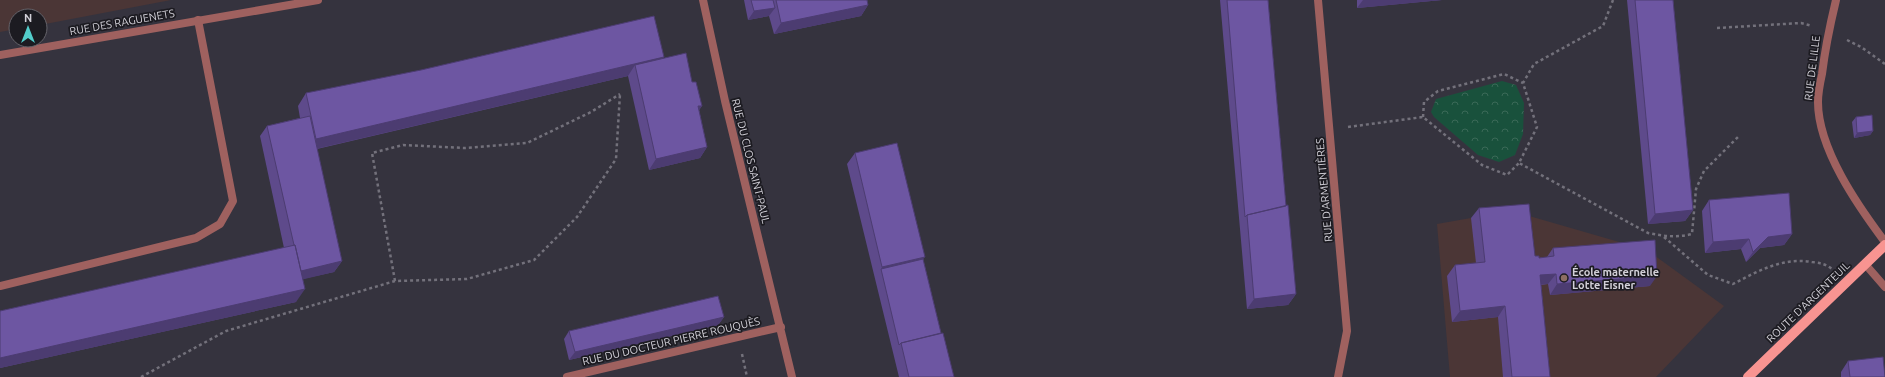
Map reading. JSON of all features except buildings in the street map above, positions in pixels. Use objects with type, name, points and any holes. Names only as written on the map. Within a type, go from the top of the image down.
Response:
[{"type":"main road","name":"ROUTE D'ARGENTEUIL","points":[[1748,377],[1885,244]]},
{"type":"street","name":"RUE DES RAGUENETS","points":[[0,55],[318,0]]},
{"type":"street","name":"RUE DU CLOS SAINT-PAUL","points":[[703,0],[725,101],[792,377]]},
{"type":"street","name":"RUE D'ARMENTIÈRES","points":[[1318,0],[1347,331],[1338,377]]},
{"type":"street","name":"RUE DE LILLE","points":[[1836,0],[1828,31],[1818,102],[1824,137],[1843,179],[1885,244]]},
{"type":"street","points":[[0,286],[196,238],[220,224],[233,201],[198,20]]},
{"type":"street","points":[[1865,264],[1885,287]]},
{"type":"street","name":"RUE DU DOCTEUR PIERRE ROUQUÈS","points":[[567,377],[781,327]]},
{"type":"path","points":[[1523,83],[1534,64],[1603,26],[1612,0]]},
{"type":"path","points":[[1717,28],[1801,23],[1828,31],[1861,47],[1885,64]]},
{"type":"path","points":[[1329,130],[1423,117],[1482,165],[1507,175],[1519,163],[1537,127],[1523,83],[1504,74],[1438,91],[1424,102],[1423,117]]},
{"type":"path","points":[[141,377],[226,332],[395,281],[467,279],[534,260],[577,217],[616,160],[620,94],[591,112],[527,143],[465,148],[403,145],[372,154],[395,281]]},
{"type":"path","points":[[1519,163],[1648,233],[1664,236],[1683,236],[1692,234],[1696,189],[1704,171],[1738,137]]},
{"type":"path","points":[[1664,236],[1708,275],[1733,284],[1786,261],[1807,261],[1826,264],[1846,282]]},
{"type":"shaded area","points":[[0,0],[171,0],[48,23],[48,8],[8,8],[8,30],[0,32]]},
{"type":"shaded area","name":"École maternelle Lotte Eisner","points":[[1522,214],[1647,250],[1724,306],[1656,377],[1450,377],[1437,224],[1471,218]]},
{"type":"green space","points":[[1502,81],[1516,85],[1524,103],[1523,134],[1515,155],[1499,162],[1478,155],[1434,117],[1431,112],[1436,99]]},
{"type":"place","name":"École maternelle Lotte Eisner","points":[[1564,278]]}]
